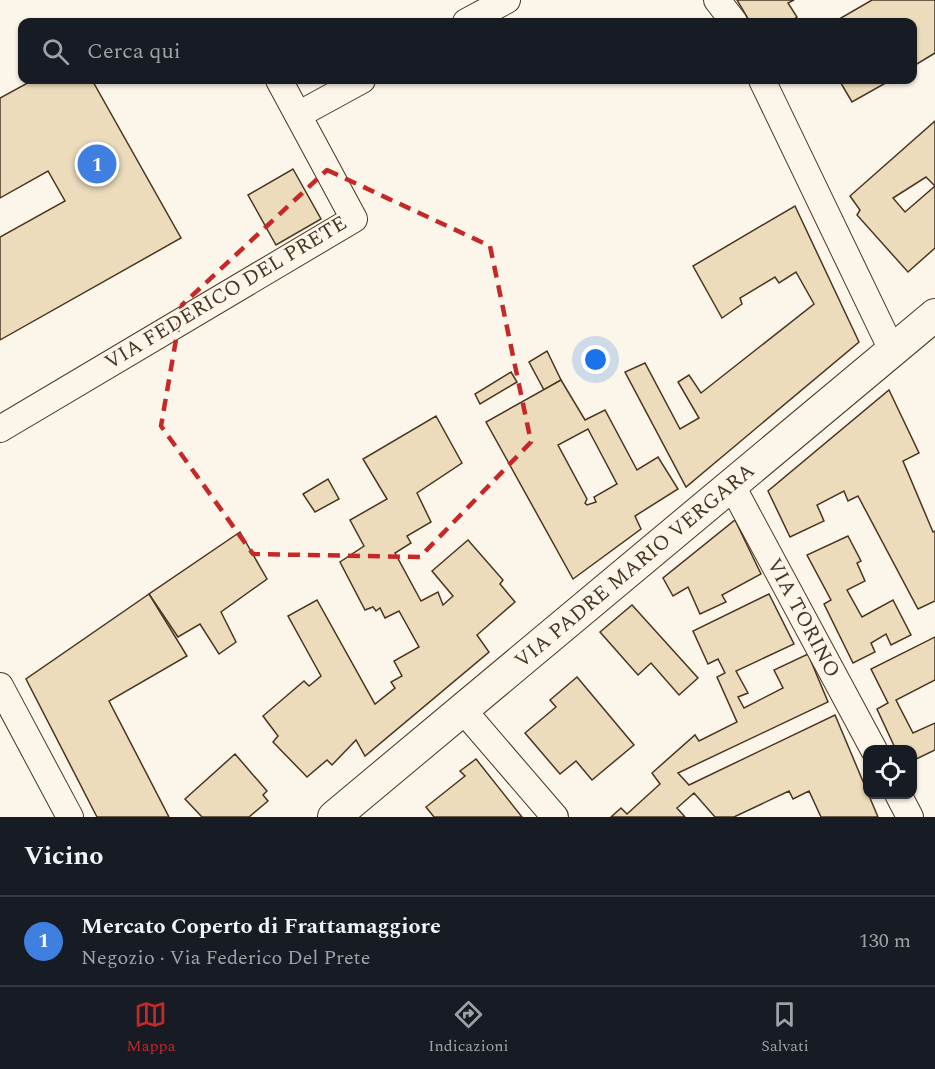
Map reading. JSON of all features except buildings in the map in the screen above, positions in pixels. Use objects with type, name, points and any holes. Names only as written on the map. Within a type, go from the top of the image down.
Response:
[{"type":"street","points":[[473,18],[507,0]]},
{"type":"street","points":[[717,0],[731,18]]},
{"type":"street","points":[[281,84],[298,115],[355,84]]},
{"type":"street","points":[[764,84],[892,350]]},
{"type":"street","name":"VIA FEDERICO DEL PRETE","points":[[0,429],[354,219],[298,115]]},
{"type":"street","name":"VIA PADRE MARIO VERGARA","points":[[334,817],[935,315]]},
{"type":"street","name":"VIA TORINO","points":[[732,486],[871,745]]},
{"type":"street","points":[[0,686],[70,817]]},
{"type":"street","points":[[463,710],[555,817]]},
{"type":"street","points":[[900,799],[910,817]]},
{"type":"highlighted area","points":[[327,170],[490,246],[531,442],[420,557],[253,554],[161,426],[182,305]]},
{"type":"place","name":"Mercato Coperto di Frattamaggiore","points":[[97,164]]}]
